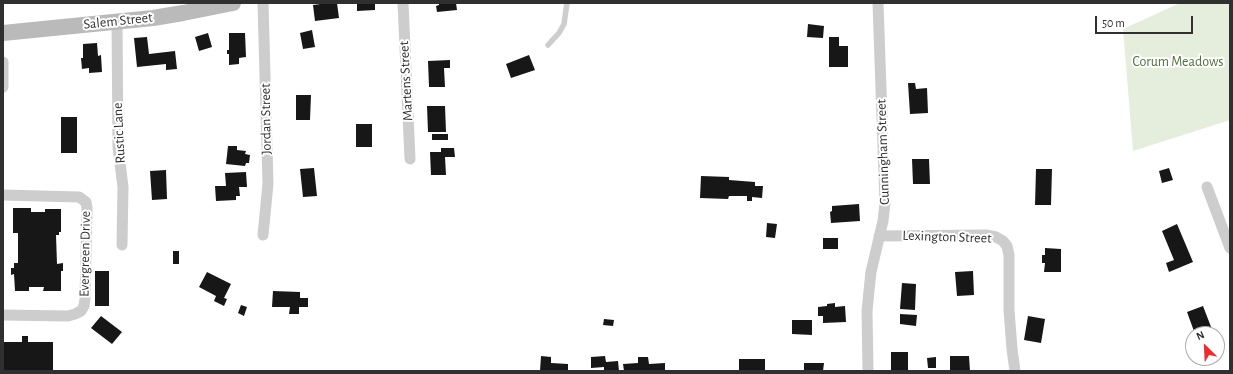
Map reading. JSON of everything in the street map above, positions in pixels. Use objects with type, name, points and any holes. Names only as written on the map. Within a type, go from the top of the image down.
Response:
[{"type":"street","name":"Salem Street","points":[[3,33],[117,22],[183,13],[233,3]]},
{"type":"street","name":"Jordan Street","points":[[263,3],[268,184],[263,236]]},
{"type":"street","name":"Martens Street","points":[[403,3],[410,159]]},
{"type":"street","name":"Cunningham Street","points":[[868,371],[867,311],[869,291],[885,203],[878,3]]},
{"type":"street","name":"Rustic Lane","points":[[117,22],[118,147],[122,187],[122,245]]},
{"type":"street","points":[[3,62],[3,87]]},
{"type":"street","points":[[1207,187],[1230,247]]},
{"type":"street","name":"Evergreen Drive","points":[[3,195],[79,196],[86,202],[87,208],[85,299],[84,306],[81,311],[68,316],[3,314]]},
{"type":"street","name":"Lexington Street","points":[[879,236],[986,235],[996,237],[1002,241],[1007,246],[1009,255],[1009,310],[1015,371]]},
{"type":"lane","points":[[548,45],[559,33],[564,24],[567,3]]},
{"type":"green space","name":"Corum Meadows","points":[[1180,3],[1230,3],[1230,120],[1133,151],[1123,29]]},
{"type":"building","points":[[337,3],[339,18],[315,21],[313,5]]},
{"type":"building","points":[[357,3],[375,3],[375,10],[357,11]]},
{"type":"building","points":[[439,3],[456,3],[457,10],[437,12],[436,6],[439,5]]},
{"type":"building","points":[[808,24],[824,26],[823,38],[807,37]]},
{"type":"building","points":[[312,30],[315,47],[303,49],[300,33]]},
{"type":"building","points":[[208,33],[212,47],[199,51],[195,37]]},
{"type":"building","points":[[229,33],[245,33],[246,57],[239,58],[239,64],[229,65],[229,54],[227,54],[227,50],[229,50]]},
{"type":"building","points":[[147,37],[149,54],[175,51],[177,69],[166,70],[166,64],[137,67],[134,38]]},
{"type":"building","points":[[829,37],[839,37],[839,46],[848,46],[848,67],[829,67]]},
{"type":"building","points":[[97,43],[98,56],[101,55],[102,72],[89,73],[89,68],[82,69],[81,58],[83,58],[83,44]]},
{"type":"building","points":[[529,55],[535,70],[511,78],[506,64]]},
{"type":"building","points":[[450,60],[450,68],[444,68],[445,87],[429,87],[428,61]]},
{"type":"building","points":[[908,83],[915,83],[916,89],[927,88],[928,113],[910,114]]},
{"type":"building","points":[[296,95],[311,95],[310,120],[296,120]]},
{"type":"building","points":[[427,106],[445,106],[446,132],[428,132]]},
{"type":"building","points":[[61,117],[77,117],[77,153],[61,153]]},
{"type":"building","points":[[356,124],[372,124],[372,147],[356,147]]},
{"type":"building","points":[[432,134],[448,134],[448,140],[432,140]]},
{"type":"building","points":[[228,146],[237,146],[237,150],[246,151],[245,154],[250,155],[249,163],[246,163],[245,166],[226,164]]},
{"type":"building","points":[[441,148],[454,148],[455,157],[445,157],[446,175],[431,175],[430,152],[441,152]]},
{"type":"building","points":[[912,159],[929,159],[930,184],[913,184]]},
{"type":"building","points":[[314,168],[317,196],[303,197],[300,169]]},
{"type":"building","points":[[1169,168],[1173,180],[1162,183],[1159,171]]},
{"type":"building","points":[[1036,169],[1052,169],[1051,205],[1035,205]]},
{"type":"building","points":[[166,170],[167,199],[152,200],[150,171]]},
{"type":"building","points":[[246,172],[247,187],[239,187],[240,196],[236,196],[236,200],[216,201],[215,186],[226,186],[225,173]]},
{"type":"building","points":[[701,176],[729,177],[729,180],[755,182],[755,186],[763,186],[762,198],[752,197],[752,201],[747,201],[747,196],[729,196],[728,199],[700,198]]},
{"type":"building","points":[[859,204],[860,221],[831,223],[830,212],[832,211],[832,206]]},
{"type":"building","points":[[13,208],[31,208],[31,212],[45,212],[45,209],[61,209],[61,232],[59,232],[59,235],[56,235],[57,264],[63,263],[63,271],[61,271],[61,291],[43,291],[44,287],[29,287],[29,291],[15,291],[14,274],[11,275],[11,268],[14,268],[14,263],[18,263],[18,233],[13,233]]},
{"type":"building","points":[[767,223],[777,224],[775,238],[766,237]]},
{"type":"building","points":[[1177,224],[1193,262],[1169,272],[1166,263],[1174,260],[1162,231]]},
{"type":"building","points":[[823,238],[838,238],[838,249],[823,249]]},
{"type":"building","points":[[1045,248],[1061,249],[1061,272],[1044,272],[1045,263],[1042,263],[1042,255],[1045,255]]},
{"type":"building","points":[[173,251],[179,251],[179,264],[173,264]]},
{"type":"building","points":[[95,271],[109,271],[109,306],[95,306]]},
{"type":"building","points":[[973,271],[974,295],[957,296],[955,272]]},
{"type":"building","points":[[207,272],[231,284],[224,298],[227,299],[224,306],[214,301],[216,296],[199,287]]},
{"type":"building","points":[[902,283],[916,284],[915,310],[900,309]]},
{"type":"building","points":[[273,291],[300,292],[300,298],[308,298],[308,307],[299,307],[299,314],[289,314],[290,307],[272,307]]},
{"type":"building","points":[[835,303],[835,307],[845,306],[846,322],[823,323],[823,316],[818,316],[818,307]]},
{"type":"building","points":[[241,305],[247,307],[244,316],[238,313]]},
{"type":"building","points":[[1203,306],[1211,326],[1192,326],[1187,312]]},
{"type":"building","points":[[900,314],[917,315],[916,326],[900,324]]},
{"type":"building","points":[[101,316],[122,332],[112,344],[91,328]]},
{"type":"building","points":[[1028,316],[1045,319],[1041,343],[1024,340]]},
{"type":"building","points":[[604,319],[614,320],[613,326],[603,325]]},
{"type":"building","points":[[792,320],[812,320],[812,335],[792,334]]},
{"type":"building","points":[[22,336],[28,336],[28,342],[53,342],[53,371],[3,371],[3,342],[22,342]]},
{"type":"building","points":[[891,352],[908,352],[908,371],[891,371]]},
{"type":"building","points":[[541,356],[551,357],[551,363],[568,364],[568,371],[540,371]]},
{"type":"building","points":[[605,356],[606,362],[618,361],[619,371],[604,371],[604,367],[591,368],[591,357]]},
{"type":"building","points":[[950,356],[969,356],[970,371],[950,371]]},
{"type":"building","points":[[638,357],[648,357],[649,364],[665,363],[665,371],[624,371],[623,364],[638,363]]},
{"type":"building","points":[[936,357],[936,368],[928,368],[927,358]]},
{"type":"building","points":[[739,359],[765,359],[765,371],[739,371]]},
{"type":"building","points":[[804,363],[824,363],[823,371],[804,371]]}]
